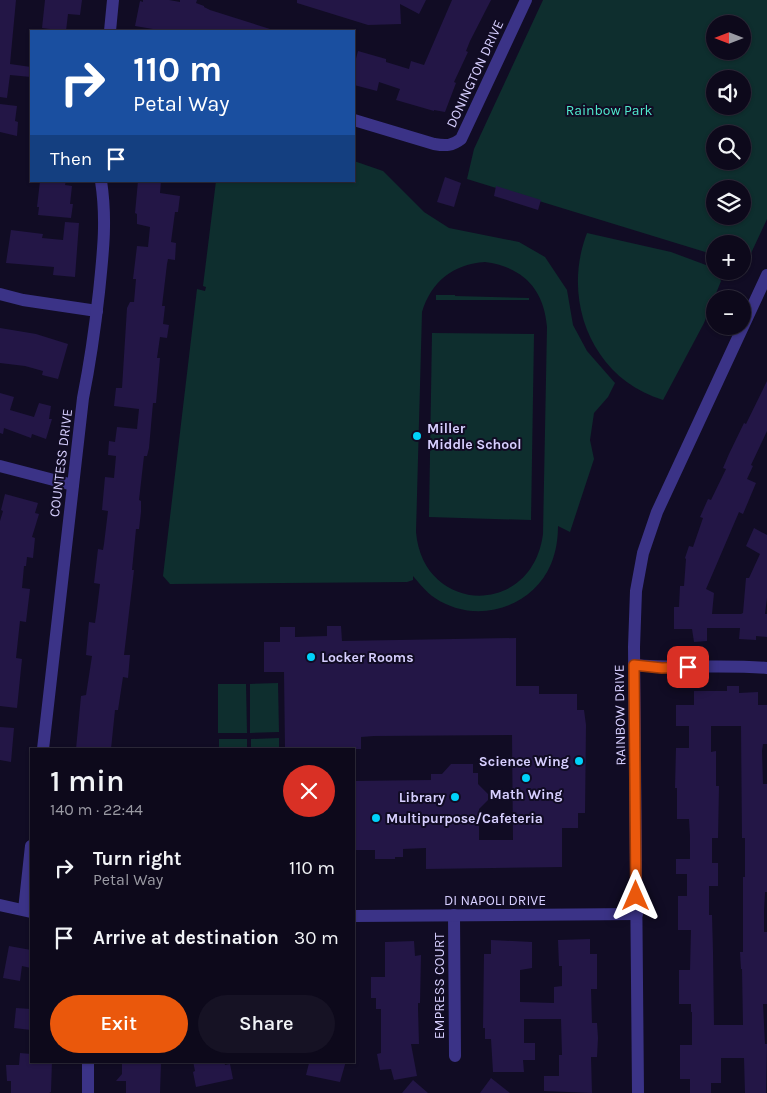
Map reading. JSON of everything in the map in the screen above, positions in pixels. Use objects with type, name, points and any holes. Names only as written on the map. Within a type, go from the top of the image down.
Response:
[{"type":"street","points":[[110,30],[113,0]]},
{"type":"street","name":"DONINGTON DRIVE","points":[[355,120],[434,144],[454,145],[461,139],[526,0]]},
{"type":"street","name":"COUNTESS DRIVE","points":[[43,748],[83,398],[94,347],[105,240],[105,207],[101,182]]},
{"type":"street","name":"RAINBOW DRIVE","points":[[638,1093],[634,665],[636,591],[643,553],[657,512],[767,275]]},
{"type":"street","points":[[0,294],[23,300],[97,311]]},
{"type":"street","points":[[0,466],[74,485]]},
{"type":"street","points":[[634,665],[662,668],[743,666],[767,668]]},
{"type":"street","points":[[0,905],[28,911],[30,868]]},
{"type":"street","name":"DI NAPOLI DRIVE","points":[[355,916],[637,914]]},
{"type":"street","name":"EMPRESS COURT","points":[[454,915],[455,1056]]},
{"type":"street","points":[[88,1063],[88,1093]]},
{"type":"green space","name":"Rainbow Park","points":[[543,0],[767,0],[767,219],[751,253],[751,235],[706,235],[706,252],[467,179],[474,149]]},
{"type":"green space","points":[[355,161],[383,171],[424,212],[449,228],[519,242],[545,257],[567,290],[573,325],[587,351],[615,383],[608,397],[594,413],[590,440],[594,459],[570,532],[558,526],[554,555],[542,579],[530,592],[516,602],[501,608],[484,611],[467,610],[451,606],[432,596],[413,576],[413,580],[407,582],[170,584],[163,576],[197,289],[205,291],[206,287],[203,286],[216,182],[355,182]],"holes":[[[485,262],[510,269],[521,275],[536,291],[545,314],[547,327],[543,534],[535,561],[520,581],[500,592],[478,596],[456,591],[437,579],[423,559],[416,532],[422,312],[426,301],[437,284],[445,276],[463,266]]]},
{"type":"green space","points":[[587,233],[671,252],[706,265],[706,280],[720,280],[717,290],[706,290],[706,318],[663,400],[638,390],[618,374],[601,356],[589,334],[581,310],[578,284],[580,259]]},
{"type":"green space","points":[[436,295],[529,298],[529,300],[436,300]]},
{"type":"green space","points":[[432,333],[534,334],[531,520],[429,517]]},
{"type":"green space","points":[[278,683],[279,732],[250,733],[250,684]]},
{"type":"green space","points":[[218,684],[246,684],[247,733],[218,733]]},
{"type":"green space","points":[[279,738],[279,748],[251,748],[251,739]]},
{"type":"green space","points":[[219,739],[247,739],[247,748],[219,748]]},
{"type":"building","points":[[0,0],[16,0],[10,64],[30,67],[30,77],[10,75],[7,98],[0,97]]},
{"type":"building","points":[[45,0],[82,0],[80,15],[68,14],[66,30],[42,28]]},
{"type":"building","points":[[143,0],[180,2],[180,0],[197,0],[196,3],[210,10],[270,29],[152,30],[135,26],[140,1],[143,2]]},
{"type":"building","points":[[297,0],[426,0],[419,14],[400,4],[401,24],[368,25],[297,3]]},
{"type":"building","points":[[452,0],[491,0],[470,41],[466,51],[468,52],[454,82],[456,83],[445,112],[434,111],[396,100],[400,89],[379,82],[377,91],[355,85],[355,62],[358,51],[386,59],[386,62],[409,69],[411,61],[424,65]]},
{"type":"building","points":[[0,104],[17,106],[15,121],[18,122],[17,136],[0,132]]},
{"type":"building","points":[[445,177],[461,183],[454,207],[437,202]]},
{"type":"building","points":[[40,182],[66,182],[65,185],[72,186],[70,204],[73,204],[71,218],[38,215],[39,207],[37,207]]},
{"type":"building","points":[[138,182],[161,182],[160,193],[180,196],[178,212],[175,212],[171,242],[176,243],[175,260],[168,259],[162,306],[165,306],[163,324],[169,325],[167,338],[160,337],[157,358],[160,358],[156,403],[153,403],[149,448],[147,456],[144,456],[139,500],[141,501],[141,512],[139,529],[136,529],[132,570],[134,570],[124,655],[130,655],[128,678],[123,677],[118,710],[115,710],[111,748],[76,748],[81,696],[86,695],[92,656],[86,655],[89,622],[95,623],[100,584],[94,583],[98,549],[103,550],[108,511],[102,510],[105,477],[114,478],[116,456],[108,455],[109,441],[115,442],[117,427],[137,429],[139,409],[114,406],[116,388],[122,388],[127,308],[130,302],[134,302],[136,279],[133,279],[137,246],[148,247],[150,227],[137,224],[137,214],[135,213]]},
{"type":"building","points":[[496,186],[541,200],[538,210],[494,196]]},
{"type":"building","points":[[65,222],[79,223],[75,277],[53,275],[54,267],[6,263],[11,230],[43,234],[42,238],[63,240]]},
{"type":"building","points":[[0,328],[36,334],[68,344],[58,379],[42,375],[43,371],[25,366],[0,363]]},
{"type":"building","points":[[767,381],[767,431],[751,465],[753,466],[747,479],[756,483],[743,514],[739,512],[706,589],[714,593],[712,614],[743,613],[746,578],[749,578],[760,554],[746,546],[754,528],[767,535],[767,598],[765,614],[767,614],[767,637],[756,636],[756,640],[739,639],[740,628],[707,628],[707,641],[694,642],[692,629],[674,629],[674,607],[679,607],[680,586],[684,586],[685,558],[689,546],[693,547],[703,518],[700,517],[708,499],[711,500],[726,469],[723,468],[729,454]]},
{"type":"building","points":[[0,393],[14,397],[10,410],[34,417],[39,403],[51,406],[49,419],[52,419],[46,439],[32,434],[31,438],[4,428],[3,434],[0,433]]},
{"type":"building","points":[[5,494],[38,503],[35,513],[39,514],[32,537],[35,538],[33,558],[27,557],[26,566],[24,566],[22,588],[30,589],[26,622],[20,621],[16,658],[22,659],[17,708],[0,706],[0,521]]},
{"type":"building","points":[[327,626],[341,626],[342,641],[516,638],[516,686],[539,686],[539,694],[577,694],[577,710],[584,710],[586,725],[585,813],[578,813],[578,828],[562,828],[562,867],[426,869],[426,848],[403,849],[403,857],[395,857],[395,859],[375,859],[375,850],[355,850],[355,781],[431,780],[431,774],[442,774],[451,764],[473,764],[473,773],[478,773],[478,784],[488,794],[488,800],[479,809],[479,840],[513,840],[512,735],[374,736],[361,737],[361,749],[285,748],[284,672],[264,672],[264,642],[280,642],[280,627],[295,627],[295,637],[327,636]]},
{"type":"building","points":[[727,686],[739,686],[739,693],[758,692],[758,705],[767,705],[767,744],[763,744],[762,751],[763,784],[767,784],[767,892],[765,892],[764,932],[767,932],[767,1004],[763,1004],[765,1044],[767,1044],[766,1093],[745,1093],[744,1058],[721,1058],[721,1083],[711,1083],[711,1093],[690,1093],[690,1079],[680,1079],[680,1045],[692,1045],[691,1004],[679,1004],[679,970],[690,970],[691,930],[678,930],[678,896],[687,896],[687,874],[676,874],[676,859],[690,859],[690,836],[689,819],[677,819],[677,788],[675,788],[676,748],[689,748],[689,726],[676,726],[676,705],[694,705],[694,691],[727,691]],"holes":[[[711,726],[741,726],[742,838],[745,838],[743,952],[740,952],[743,1025],[714,1025],[712,915],[709,915],[709,886],[718,886],[718,863],[712,863],[712,838],[718,838],[719,786],[716,786],[716,751],[711,752]]]},
{"type":"building","points":[[0,727],[14,728],[11,762],[0,760]]},
{"type":"building","points":[[590,939],[590,954],[597,954],[597,989],[591,989],[592,1023],[597,1023],[598,1038],[597,1057],[591,1057],[592,1093],[544,1091],[544,1076],[559,1076],[559,1055],[562,1055],[561,1019],[524,1019],[524,1043],[535,1043],[535,1060],[523,1060],[524,1072],[493,1072],[491,1039],[485,1039],[485,1028],[483,1028],[484,954],[491,954],[491,940],[532,942],[532,968],[520,970],[520,1002],[554,1003],[554,987],[562,986],[562,966],[559,966],[558,940]]},
{"type":"building","points":[[414,941],[415,956],[421,955],[420,1003],[418,1003],[419,1044],[411,1044],[417,1076],[394,1080],[391,1069],[380,1070],[377,1054],[381,1053],[381,1009],[376,1009],[376,998],[371,998],[371,977],[385,977],[385,942]]},
{"type":"building","points":[[9,946],[30,950],[30,968],[22,966],[20,981],[3,978]]},
{"type":"building","points":[[16,1008],[30,1009],[30,1030],[14,1028]]},
{"type":"building","points":[[20,1053],[30,1054],[30,1063],[52,1063],[51,1092],[11,1093],[11,1081],[7,1081],[6,1065],[19,1065]]},
{"type":"building","points":[[122,1063],[161,1063],[160,1093],[126,1093],[126,1081],[116,1081],[122,1074]]},
{"type":"building","points":[[193,1063],[230,1064],[233,1079],[196,1087],[193,1072],[195,1071]]},
{"type":"building","points":[[309,1063],[345,1063],[340,1082],[306,1075]]},
{"type":"building","points":[[491,1078],[510,1093],[480,1093]]},
{"type":"building","points":[[413,1080],[428,1093],[402,1093]]},
{"type":"place","name":"Miller Middle School","points":[[417,436]]},
{"type":"place","name":"Locker Rooms","points":[[311,657]]},
{"type":"place","name":"Science Wing","points":[[579,761]]},
{"type":"place","name":"Math Wing","points":[[526,778]]},
{"type":"place","name":"Library","points":[[455,797]]},
{"type":"place","name":"Multipurpose/Cafeteria","points":[[376,818]]},
{"type":"route","points":[[636,896],[634,665],[662,668],[688,667]]}]
